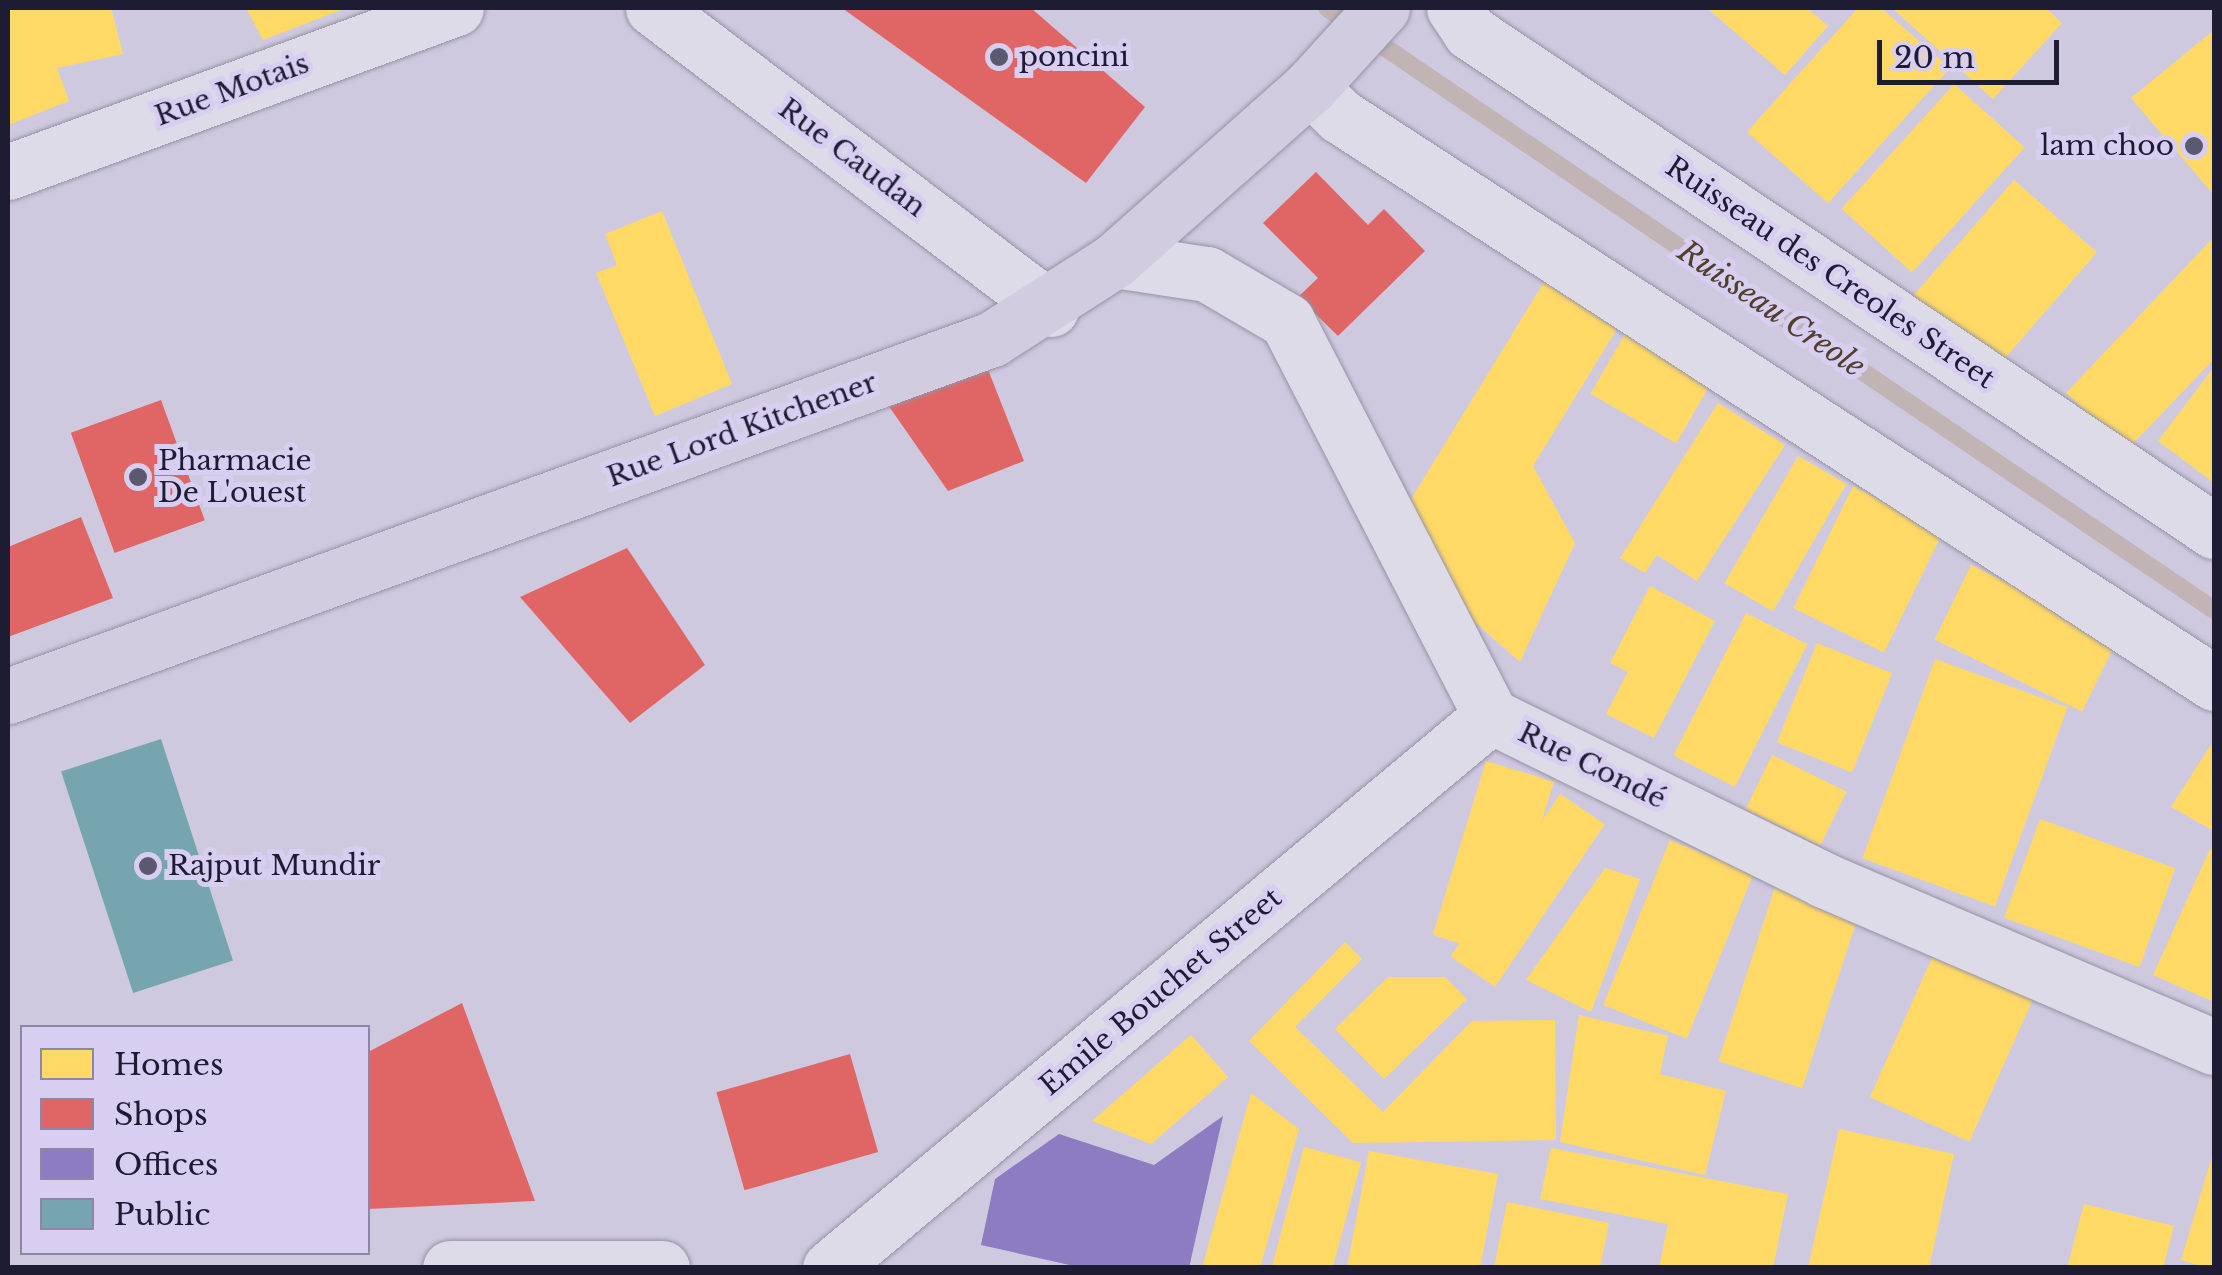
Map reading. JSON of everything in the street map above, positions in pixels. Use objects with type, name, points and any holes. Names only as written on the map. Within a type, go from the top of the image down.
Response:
[{"type":"main road","name":"Rue Lord Kitchener","points":[[8,696],[992,339],[1052,309],[1115,260],[1310,87],[1366,26]]},
{"type":"street","name":"Rue Motais","points":[[8,172],[456,8]]},
{"type":"street","name":"Rue Caudan","points":[[654,8],[1052,309]]},
{"type":"street","name":"Ruisseau des Creoles Street","points":[[1454,8],[1470,32],[2214,531]]},
{"type":"street","points":[[1310,87],[1340,116],[2214,683]]},
{"type":"street","name":"Rue Condé","points":[[1115,260],[1207,274],[1287,321],[1492,716],[1824,880],[2214,1047]]},
{"type":"street","name":"Emile Bouchet Street","points":[[830,1268],[1492,716]]},
{"type":"street","points":[[450,1268],[662,1268]]},
{"type":"building: Homes","points":[[8,8],[111,8],[123,54],[57,68],[69,101],[8,125]]},
{"type":"building: Homes","points":[[246,8],[346,8],[263,40]]},
{"type":"building: Homes","points":[[1707,8],[1807,8],[1828,26],[1785,75]]},
{"type":"building: Homes","points":[[1858,8],[1881,8],[1950,68],[1828,203],[1747,132]]},
{"type":"building: Homes","points":[[1892,8],[2046,8],[2062,23],[1993,99]]},
{"type":"building: Homes","name":"lam choo","points":[[2214,30],[2214,195],[2131,98]]},
{"type":"building: Homes","points":[[1954,84],[2025,148],[1912,272],[1842,209]]},
{"type":"building: Homes","points":[[2014,180],[2097,252],[1993,371],[1910,299]]},
{"type":"building: Homes","points":[[662,211],[732,384],[655,416],[596,273],[617,265],[605,234]]},
{"type":"building: Homes","points":[[2214,237],[2214,359],[2127,450],[2066,393]]},
{"type":"building: Homes","points":[[1549,274],[1623,319],[1533,466],[1575,543],[1520,662],[1441,592],[1405,509]]},
{"type":"building: Homes","points":[[1625,334],[1711,383],[1676,443],[1590,394]]},
{"type":"building: Homes","points":[[2214,367],[2214,483],[2158,441]]},
{"type":"building: Homes","points":[[1718,403],[1785,445],[1697,581],[1657,555],[1645,573],[1620,558]]},
{"type":"building: Homes","points":[[1798,456],[1846,484],[1773,611],[1724,583]]},
{"type":"building: Homes","points":[[1853,486],[1944,530],[1884,653],[1793,608]]},
{"type":"building: Homes","points":[[1971,565],[2118,637],[2082,711],[1935,640]]},
{"type":"building: Homes","points":[[1650,586],[1715,621],[1654,738],[1606,714],[1628,672],[1610,663]]},
{"type":"building: Homes","points":[[1746,613],[1807,644],[1735,787],[1673,756]]},
{"type":"building: Homes","points":[[1817,643],[1892,673],[1852,773],[1777,742]]},
{"type":"building: Homes","points":[[1935,659],[2067,707],[1995,906],[1862,858]]},
{"type":"building: Homes","points":[[2214,740],[2214,831],[2171,807]]},
{"type":"building: Homes","points":[[1772,755],[1847,791],[1820,845],[1746,809]]},
{"type":"building: Homes","points":[[1486,761],[1554,782],[1501,956],[1433,935]]},
{"type":"building: Homes","points":[[1560,794],[1605,824],[1495,987],[1450,956]]},
{"type":"building: Homes","points":[[2040,819],[2175,868],[2139,967],[2004,918]]},
{"type":"building: Homes","points":[[1670,840],[1753,874],[1687,1039],[1603,1005]]},
{"type":"building: Homes","points":[[2210,849],[2214,851],[2214,1002],[2153,975]]},
{"type":"building: Homes","points":[[1605,868],[1640,879],[1591,1012],[1526,980]]},
{"type":"building: Homes","points":[[1775,887],[1859,914],[1802,1088],[1718,1061]]},
{"type":"building: Homes","points":[[1345,942],[1362,959],[1295,1027],[1383,1112],[1472,1021],[1555,1020],[1556,1140],[1353,1143],[1249,1041]]},
{"type":"building: Homes","points":[[1935,951],[2035,995],[1969,1142],[1870,1097]]},
{"type":"building: Homes","points":[[1388,977],[1445,977],[1467,999],[1384,1079],[1335,1029]]},
{"type":"building: Homes","points":[[1579,1015],[1668,1036],[1660,1074],[1726,1091],[1705,1175],[1560,1142]]},
{"type":"building: Homes","points":[[1191,1035],[1228,1077],[1151,1144],[1092,1121]]},
{"type":"building: Homes","points":[[1251,1093],[1299,1129],[1260,1268],[1202,1268]]},
{"type":"building: Homes","points":[[1839,1129],[1954,1154],[1929,1268],[1808,1268]]},
{"type":"building: Homes","points":[[1304,1147],[1361,1162],[1333,1268],[1272,1268]]},
{"type":"building: Homes","points":[[1551,1148],[1788,1194],[1773,1268],[1659,1268],[1668,1224],[1540,1199]]},
{"type":"building: Homes","points":[[2214,1150],[2214,1268],[2206,1268],[2181,1260]]},
{"type":"building: Homes","points":[[1369,1151],[1498,1174],[1480,1268],[1347,1268]]},
{"type":"building: Homes","points":[[1507,1202],[1609,1223],[1600,1268],[1494,1268]]},
{"type":"building: Homes","points":[[2084,1204],[2174,1226],[2163,1268],[2067,1268]]},
{"type":"building: Shops","name":"poncini","points":[[842,8],[1031,8],[1145,107],[1086,183]]},
{"type":"building: Shops","points":[[1316,172],[1368,225],[1384,209],[1425,251],[1338,336],[1298,297],[1318,278],[1263,223]]},
{"type":"building: Shops","points":[[987,367],[1024,461],[948,491],[888,405]]},
{"type":"building: Shops","name":"Pharmacie De L'ouest","points":[[161,400],[205,520],[115,553],[71,433]]},
{"type":"building: Shops","points":[[81,517],[113,598],[8,637],[8,547]]},
{"type":"building: Shops","points":[[627,548],[705,665],[630,723],[520,597]]},
{"type":"building: Shops","points":[[462,1003],[535,1201],[370,1209],[370,1051]]},
{"type":"building: Shops","points":[[850,1054],[878,1152],[744,1190],[716,1092]]},
{"type":"building: Offices","points":[[1223,1116],[1189,1268],[1083,1268],[981,1245],[995,1179],[1059,1134],[1154,1165]]},
{"type":"building: Public","name":"Rajput Mundir","points":[[161,739],[233,961],[133,993],[61,771]]},
{"type":"waterway","name":"Ruisseau Creole","points":[[1327,8],[2214,610]]},
{"type":"place","name":"poncini","points":[[999,57]]},
{"type":"place","name":"lam choo","points":[[2194,146]]},
{"type":"place","name":"Pharmacie De L'ouest","points":[[138,477]]},
{"type":"place","name":"Rajput Mundir","points":[[148,866]]}]
